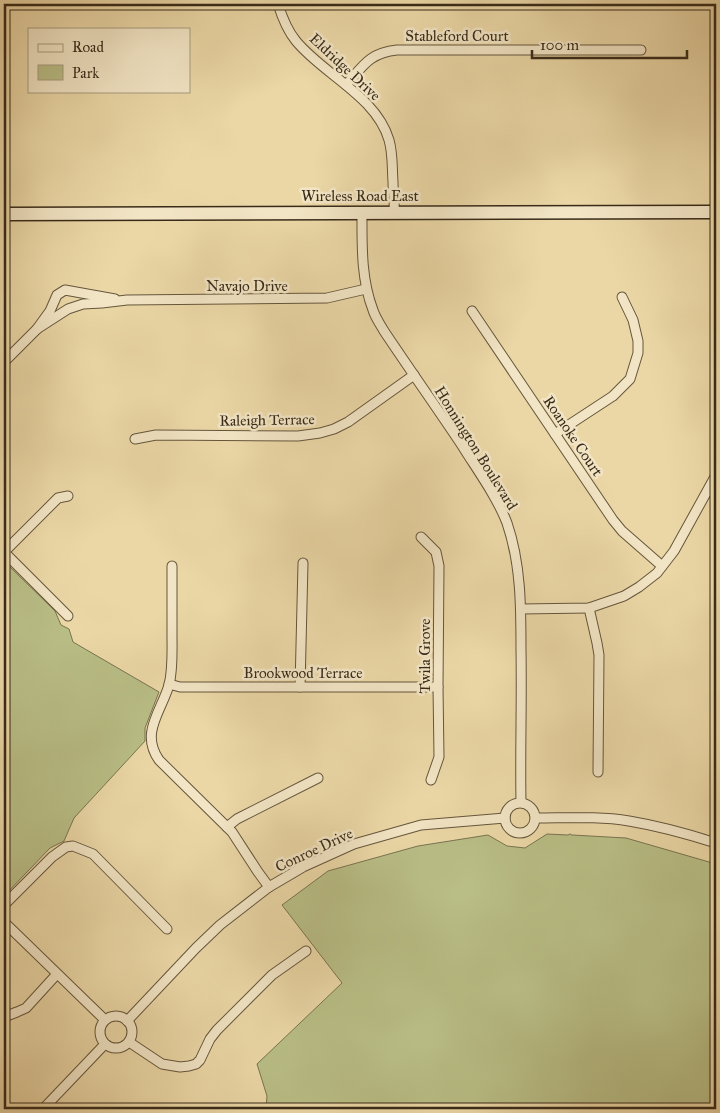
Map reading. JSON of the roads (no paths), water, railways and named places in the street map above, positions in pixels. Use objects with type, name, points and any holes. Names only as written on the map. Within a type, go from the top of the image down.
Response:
[{"type":"street","name":"Eldridge Drive","points":[[278,4],[284,21],[296,41],[346,85],[376,115],[389,139],[392,157],[394,212]]},
{"type":"street","name":"Stableford Court","points":[[346,85],[367,60],[376,54],[387,51],[641,50]]},
{"type":"street","name":"Honnington Boulevard","points":[[362,212],[362,249],[366,289],[373,312],[466,452],[500,507],[507,524],[517,563],[521,609],[521,802]]},
{"type":"street","name":"Wireless Road East","points":[[4,214],[716,212]]},
{"type":"street","name":"Navajo Drive","points":[[36,330],[68,309],[84,304],[127,300],[327,298],[366,289]]},
{"type":"street","name":"Navajo Drive","points":[[4,362],[36,330],[50,311],[57,295],[65,290],[127,300]]},
{"type":"street","points":[[555,434],[614,396],[630,378],[638,353],[638,341],[633,320],[622,297]]},
{"type":"street","name":"Roanoke Court","points":[[472,311],[613,520],[622,531],[662,566]]},
{"type":"street","name":"Raleigh Terrace","points":[[135,439],[156,435],[298,436],[320,434],[348,422],[414,375]]},
{"type":"street","points":[[521,609],[589,608],[624,596],[639,588],[657,572],[674,551],[716,475]]},
{"type":"street","points":[[68,496],[58,498],[4,552],[68,616]]},
{"type":"street","name":"Twila Grove","points":[[421,537],[436,552],[439,566],[439,757],[431,780]]},
{"type":"street","points":[[300,687],[303,563]]},
{"type":"street","points":[[172,566],[172,653],[169,684],[152,727],[151,743],[159,760],[232,832],[269,887]]},
{"type":"street","points":[[589,608],[599,656],[598,772]]},
{"type":"street","name":"Brookwood Terrace","points":[[169,684],[180,687],[438,687]]},
{"type":"street","points":[[227,827],[318,778]]},
{"type":"street","points":[[521,802],[531,806],[536,818],[532,828],[520,834],[509,829],[505,818],[509,807],[521,802]]},
{"type":"street","name":"Conroe Drive","points":[[127,1021],[220,925],[269,887],[303,867],[354,844],[421,825],[505,818]]},
{"type":"street","points":[[536,818],[629,821],[677,831],[716,843]]},
{"type":"street","points":[[4,905],[59,851],[73,846],[92,854],[167,929]]},
{"type":"street","points":[[4,922],[105,1020]]},
{"type":"street","points":[[129,1042],[162,1064],[180,1066],[196,1064],[217,1030],[272,975],[306,951]]},
{"type":"street","points":[[4,1017],[26,1008],[57,974]]},
{"type":"street","points":[[117,1016],[127,1021],[131,1026],[132,1032],[129,1042],[122,1047],[116,1048],[105,1044],[100,1032],[105,1020],[117,1016]]},
{"type":"street","points":[[43,1109],[105,1044]]}]
